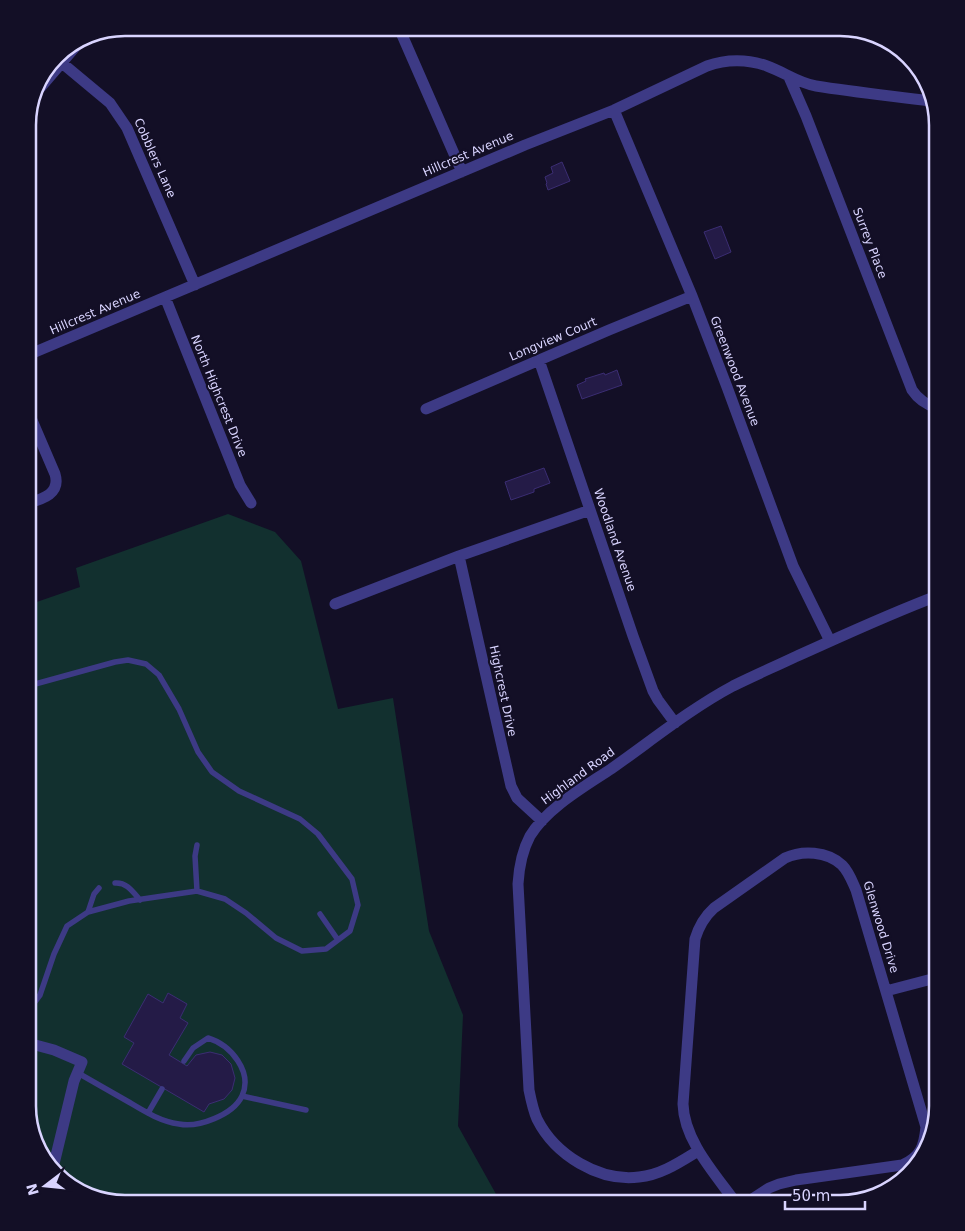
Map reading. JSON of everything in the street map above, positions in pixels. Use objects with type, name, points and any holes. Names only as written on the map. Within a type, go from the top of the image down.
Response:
[{"type":"street","points":[[402,36],[462,172]]},
{"type":"street","name":"Cobblers Lane","points":[[63,62],[110,103],[128,128],[195,285]]},
{"type":"street","name":"Hillcrest Avenue","points":[[36,352],[614,110],[718,62],[754,62],[815,86],[925,100]]},
{"type":"street","name":"Surrey Place","points":[[789,77],[912,390],[923,402],[929,404]]},
{"type":"street","name":"Greenwood Avenue","points":[[614,110],[692,296],[793,566],[830,641]]},
{"type":"street","name":"Longview Court","points":[[426,409],[692,296]]},
{"type":"street","name":"North Highcrest Drive","points":[[165,297],[240,485],[251,503]]},
{"type":"street","name":"Woodland Avenue","points":[[539,360],[653,691],[675,723]]},
{"type":"street","points":[[36,430],[55,474],[56,482],[50,494],[36,500]]},
{"type":"street","points":[[334,604],[459,556],[590,510]]},
{"type":"street","name":"Highcrest Drive","points":[[459,556],[511,786],[517,798],[542,821]]},
{"type":"street","name":"Highland Road","points":[[698,1151],[667,1169],[654,1174],[627,1178],[614,1176],[587,1166],[571,1157],[557,1146],[537,1119],[529,1090],[518,884],[523,852],[530,837],[554,808],[675,723],[733,686],[897,611],[929,599]]},
{"type":"street","name":"Glenwood Drive","points":[[730,1195],[698,1151],[683,1114],[695,939],[702,921],[708,914],[774,866],[794,854],[813,852],[834,859],[847,871],[856,890],[926,1127]]},
{"type":"street","points":[[886,990],[929,980]]},
{"type":"street","points":[[36,1045],[54,1050],[82,1062],[74,1081],[54,1159]]},
{"type":"street","name":"Glenwood Drive","points":[[759,1195],[779,1184],[902,1166],[909,1161]]},
{"type":"lane","points":[[36,684],[115,662],[128,660],[146,664],[159,675],[179,708],[198,752],[212,772],[239,791],[300,819],[318,834],[352,879],[358,905],[350,931],[326,949],[302,951],[276,938],[246,913],[225,899],[197,891],[129,902],[88,912],[67,926],[54,954],[40,995],[36,1001]]},
{"type":"lane","points":[[197,845],[194,856],[197,891]]},
{"type":"lane","points":[[115,883],[120,882],[129,887],[140,900]]},
{"type":"lane","points":[[88,912],[94,894],[99,888]]},
{"type":"lane","points":[[320,914],[338,940]]},
{"type":"lane","points":[[78,1072],[160,1120],[180,1125],[195,1125],[233,1108],[242,1096],[244,1083],[243,1069],[231,1051],[218,1041],[208,1038],[193,1048],[184,1061]]},
{"type":"lane","points":[[148,1113],[162,1089]]},
{"type":"lane","points":[[242,1096],[306,1110]]},
{"type":"green space","points":[[228,514],[275,532],[301,561],[338,709],[393,698],[429,931],[463,1015],[458,1126],[497,1195],[114,1194],[102,1192],[76,1180],[70,1175],[70,1161],[56,1161],[51,1155],[39,1129],[36,1106],[36,602],[80,587],[76,568]]},
{"type":"building","points":[[562,162],[570,181],[548,190],[545,177],[553,173],[551,167]]},
{"type":"building","points":[[721,226],[731,252],[715,259],[704,232]]},
{"type":"building","points":[[617,370],[622,385],[582,399],[577,385],[586,381],[585,379],[604,373],[605,375]]},
{"type":"building","points":[[544,468],[550,483],[534,489],[534,492],[511,500],[505,482]]},
{"type":"building","points":[[168,993],[187,1004],[180,1018],[188,1023],[169,1055],[187,1066],[196,1055],[210,1052],[222,1055],[231,1064],[235,1078],[232,1090],[224,1099],[209,1104],[204,1112],[122,1064],[134,1043],[124,1037],[148,994],[163,1003]]}]
